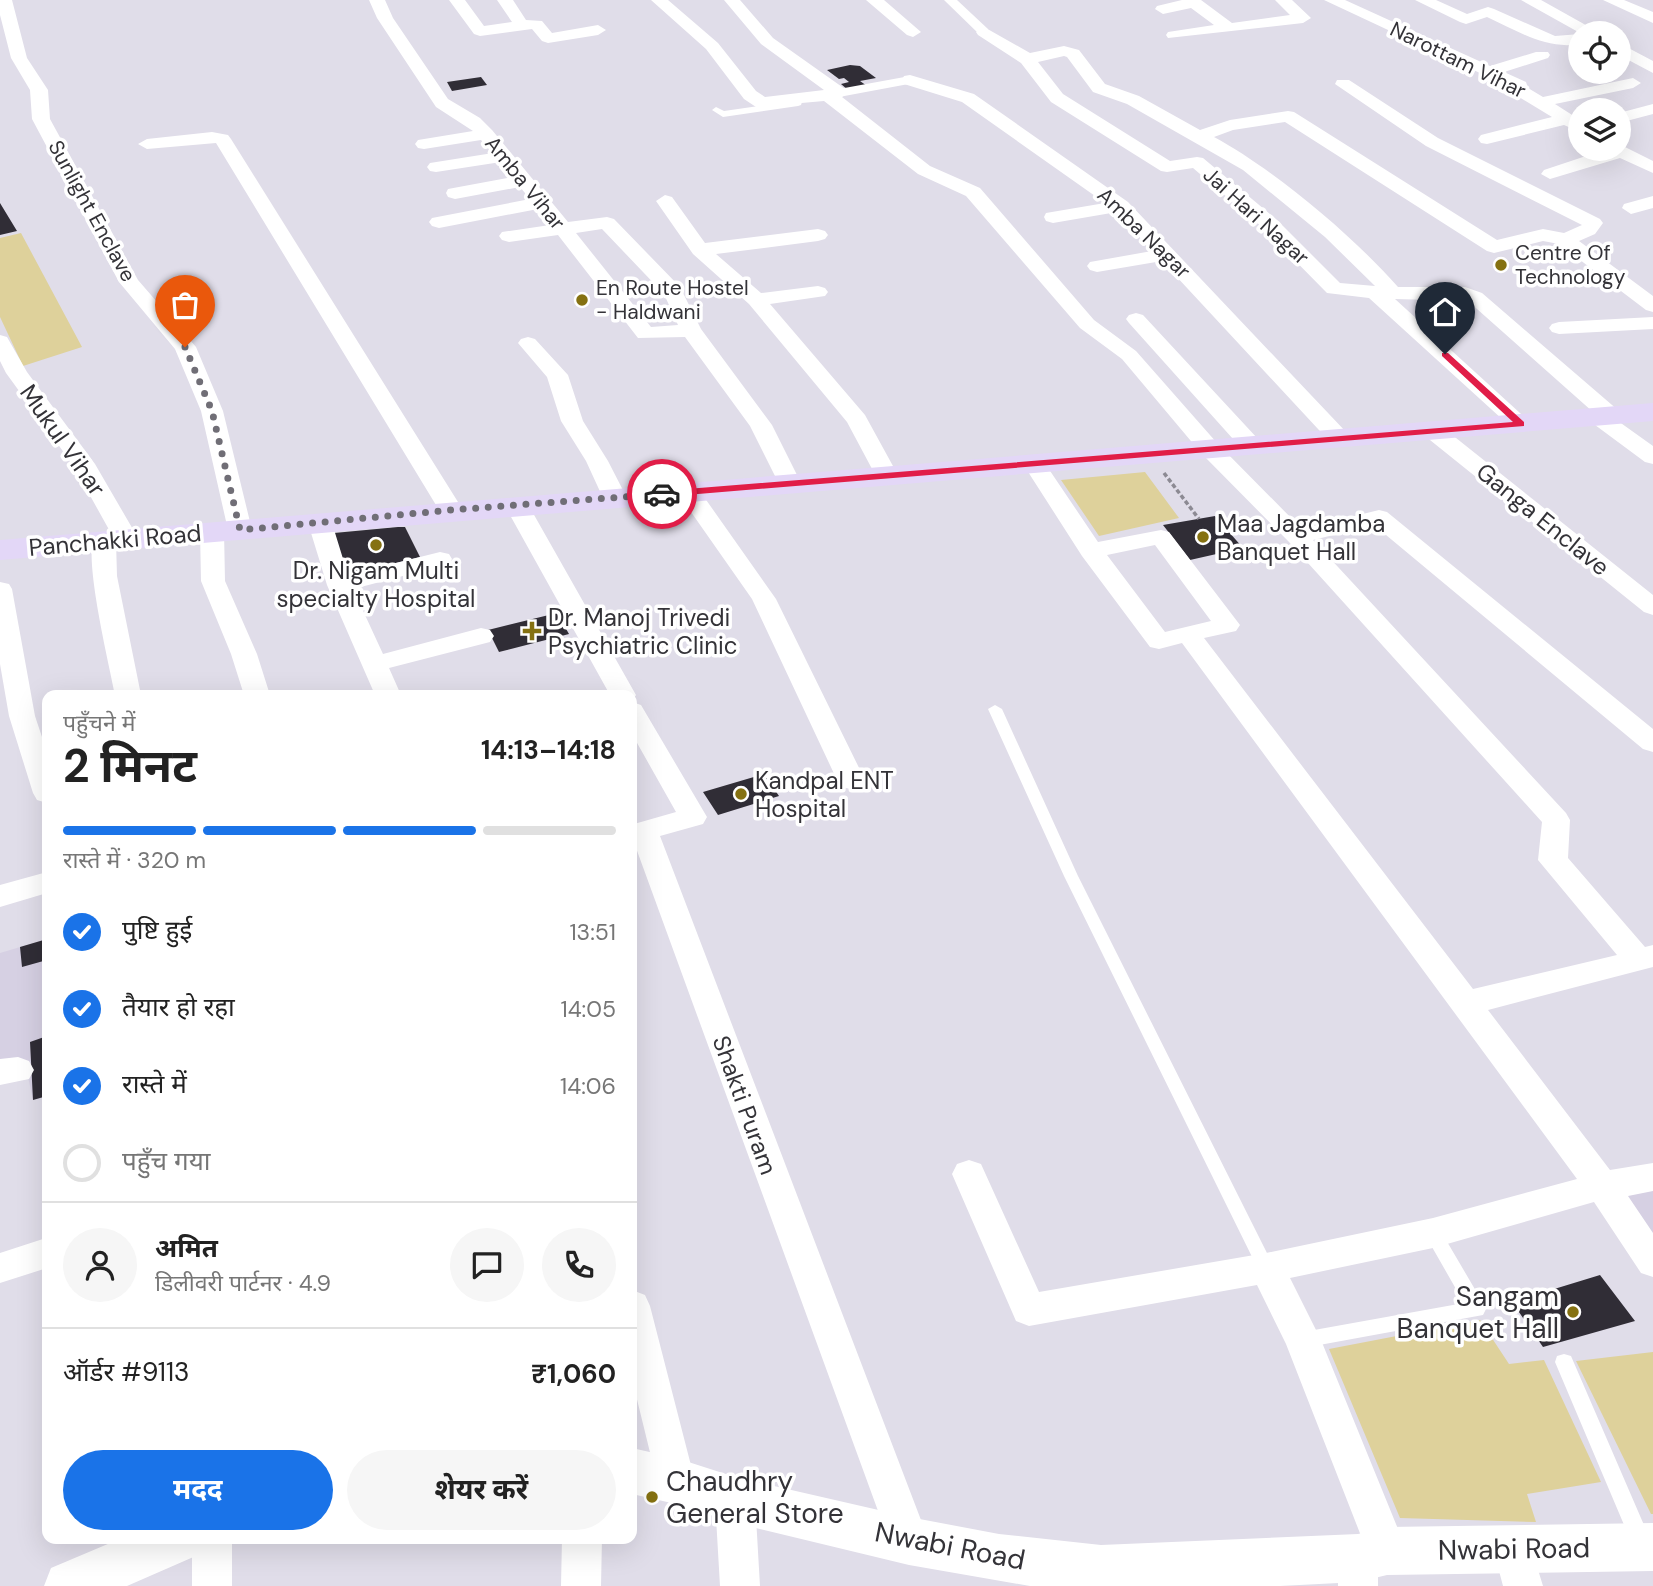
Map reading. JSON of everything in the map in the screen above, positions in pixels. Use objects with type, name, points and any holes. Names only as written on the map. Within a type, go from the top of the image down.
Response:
[{"type":"main road","name":"Panchakki Road","points":[[0,550],[451,510],[790,485],[1653,412]]},
{"type":"street","name":"Sunlight Enclave","points":[[4,0],[19,58],[39,90],[41,119],[129,282],[185,347],[200,378],[212,411],[226,531],[213,582],[244,654],[255,690]]},
{"type":"street","name":"Amba Vihar","points":[[377,0],[385,18],[442,103],[474,122],[506,156],[645,334],[691,330]]},
{"type":"street","points":[[457,0],[480,31],[536,24],[548,38],[598,30]]},
{"type":"street","points":[[505,0],[522,26]]},
{"type":"street","points":[[659,0],[712,46],[750,95],[762,103],[834,94],[910,80]]},
{"type":"street","points":[[733,0],[767,41],[923,170],[973,192],[1087,324],[1129,355],[1209,448],[1297,537],[1556,820],[1553,860],[1646,957],[1570,979],[1466,1003]]},
{"type":"street","points":[[874,0],[913,32]]},
{"type":"street","name":"Jai Hari Nagar","points":[[950,0],[984,32],[1027,59],[1057,98],[1167,167],[1197,162],[1269,223],[1334,289],[1384,292]]},
{"type":"street","points":[[1174,36],[1303,19],[1283,0]]},
{"type":"street","name":"Narottam Vihar","points":[[1332,0],[1520,86],[1520,90],[1568,119]]},
{"type":"street","points":[[1423,0],[1466,19],[1488,12],[1556,42],[1568,40]]},
{"type":"street","points":[[1529,0],[1569,21]]},
{"type":"street","points":[[1611,0],[1653,18]]},
{"type":"street","points":[[1163,9],[1193,1],[1230,28]]},
{"type":"street","points":[[1027,59],[1064,51],[1073,53],[1100,88],[1133,100],[1199,135],[1249,166],[1332,233],[1373,271],[1384,292],[1521,424]]},
{"type":"street","points":[[1488,72],[1542,55]]},
{"type":"street","points":[[1631,55],[1653,68]]},
{"type":"street","name":"Amba Nagar","points":[[910,80],[968,98],[1121,206],[1339,438]]},
{"type":"street","points":[[1541,102],[1633,83]]},
{"type":"street","points":[[1199,135],[1230,125],[1288,116],[1494,247],[1542,235],[1565,239],[1590,229],[1593,223],[1432,142],[1343,84]]},
{"type":"street","points":[[1631,114],[1653,108]]},
{"type":"street","points":[[1488,139],[1568,124]]},
{"type":"street","points":[[425,144],[486,134]]},
{"type":"street","points":[[147,144],[212,137],[222,139],[451,510]]},
{"type":"street","points":[[1631,153],[1653,153]]},
{"type":"street","points":[[436,167],[506,156]]},
{"type":"street","points":[[1631,157],[1653,168]]},
{"type":"street","points":[[1550,174],[1595,161]]},
{"type":"street","points":[[455,194],[526,180]]},
{"type":"street","points":[[665,201],[699,250],[756,300],[857,420],[887,477]]},
{"type":"street","points":[[1631,208],[1653,202]]},
{"type":"street","points":[[439,222],[541,203]]},
{"type":"street","points":[[1053,218],[1121,206]]},
{"type":"street","points":[[509,236],[607,223],[673,291],[691,330],[761,425],[790,485]]},
{"type":"street","points":[[699,250],[818,234]]},
{"type":"street","points":[[1565,239],[1653,309]]},
{"type":"street","points":[[1097,266],[1168,254]]},
{"type":"street","points":[[756,300],[818,292]]},
{"type":"street","points":[[1384,292],[1465,293],[1475,297],[1653,457]]},
{"type":"street","points":[[1559,328],[1653,309]]},
{"type":"street","points":[[1136,319],[1250,444]]},
{"type":"street","name":"Mukul Vihar","points":[[0,341],[17,373],[84,464],[115,539]]},
{"type":"street","points":[[528,343],[557,375],[572,421],[597,461],[615,498]]},
{"type":"street","name":"Ganga Enclave","points":[[1433,430],[1653,607]]},
{"type":"street","points":[[1034,464],[1091,551],[1159,641],[1227,625],[1161,537],[1091,551]]},
{"type":"street","points":[[689,492],[764,599],[851,780]]},
{"type":"street","points":[[517,506],[620,690]]},
{"type":"street","points":[[1297,537],[1379,517],[1653,743]]},
{"type":"street","points":[[320,523],[339,584],[386,690]]},
{"type":"street","points":[[115,539],[105,576],[127,690]]},
{"type":"street","points":[[339,584],[440,559]]},
{"type":"street","points":[[0,589],[22,716],[42,778]]},
{"type":"street","points":[[1188,634],[1602,1186],[1653,1262]]},
{"type":"street","points":[[375,664],[481,636]]},
{"type":"street","name":"Shakti Puram","points":[[637,720],[692,817],[644,831],[909,1541]]},
{"type":"street","points":[[0,896],[42,884]]},
{"type":"street","points":[[969,1174],[1029,1310],[1266,1268],[1433,1233],[1602,1186],[1653,1177]]},
{"type":"street","points":[[0,1268],[42,1255]]},
{"type":"street","points":[[1266,1268],[1303,1340],[1368,1565]]},
{"type":"street","points":[[637,1345],[654,1476]]},
{"type":"street","name":"Nwabi Road","points":[[654,1476],[735,1500],[909,1541],[1101,1578],[1368,1565],[1518,1567],[1648,1546]]},
{"type":"street","points":[[735,1500],[740,1586]]},
{"type":"street","points":[[212,1544],[212,1586]]},
{"type":"street","points":[[581,1586],[582,1544]]},
{"type":"lane","points":[[716,110],[723,114],[798,103],[799,99]]},
{"type":"lane","points":[[995,709],[1072,876],[1266,1268]]},
{"type":"lane","points":[[1303,1340],[1477,1309],[1433,1233]]},
{"type":"lane","points":[[1564,1362],[1648,1546]]},
{"type":"path","points":[[1148,453],[1199,519]]},
{"type":"shaded area","points":[[21,233],[82,347],[23,366],[0,317],[0,238]]},
{"type":"shaded area","points":[[1145,472],[1179,518],[1099,536],[1061,480]]},
{"type":"shaded area","points":[[42,940],[42,1097],[33,1100],[25,1063],[0,1060],[0,953]]},
{"type":"shaded area","points":[[1653,1189],[1653,1240],[1622,1194]]},
{"type":"shaded area","points":[[1480,1320],[1509,1364],[1544,1360],[1601,1482],[1527,1494],[1536,1522],[1400,1518],[1329,1349]]},
{"type":"shaded area","points":[[1653,1352],[1653,1514],[1651,1514],[1576,1361]]},
{"type":"building","points":[[850,65],[860,66],[876,78],[860,81],[867,86],[848,90],[841,84],[849,82],[844,78],[839,79],[827,70]]},
{"type":"building","points":[[481,77],[487,85],[452,91],[447,82]]},
{"type":"building","points":[[0,203],[17,231],[0,235]]},
{"type":"building","name":"Maa Jagdamba Banquet Hall","points":[[1215,516],[1243,548],[1190,560],[1163,525]]},
{"type":"building","name":"Dr. Nigam Multi specialty Hospital","points":[[405,527],[420,557],[347,575],[334,533]]},
{"type":"building","points":[[557,613],[569,634],[499,652],[488,630]]},
{"type":"building","name":"Kandpal ENT Hospital","points":[[764,774],[779,796],[718,815],[703,792]]},
{"type":"building","points":[[42,940],[42,961],[22,967],[20,947]]},
{"type":"building","points":[[42,1038],[42,1097],[33,1100],[30,1042]]},
{"type":"building","name":"Sangam Banquet Hall","points":[[1600,1275],[1635,1321],[1543,1347],[1512,1302]]},
{"type":"way so far","points":[[185,347],[212,411],[240,530],[662,494]]},
{"type":"place","name":"Centre Of Technology","points":[[1501,265]]},
{"type":"place","name":"En Route Hostel - Haldwani","points":[[582,300]]},
{"type":"place","name":"Maa Jagdamba Banquet Hall","points":[[1203,537]]},
{"type":"place","name":"Dr. Nigam Multi specialty Hospital","points":[[376,545]]},
{"type":"place","name":"Dr. Manoj Trivedi Psychiatric Clinic","points":[[532,631]]},
{"type":"place","name":"Kandpal ENT Hospital","points":[[741,794]]},
{"type":"place","name":"Sangam Banquet Hall","points":[[1573,1312]]},
{"type":"place","name":"Chaudhry General Store","points":[[652,1497]]},
{"type":"route","points":[[662,494],[1521,424],[1445,354]]}]
